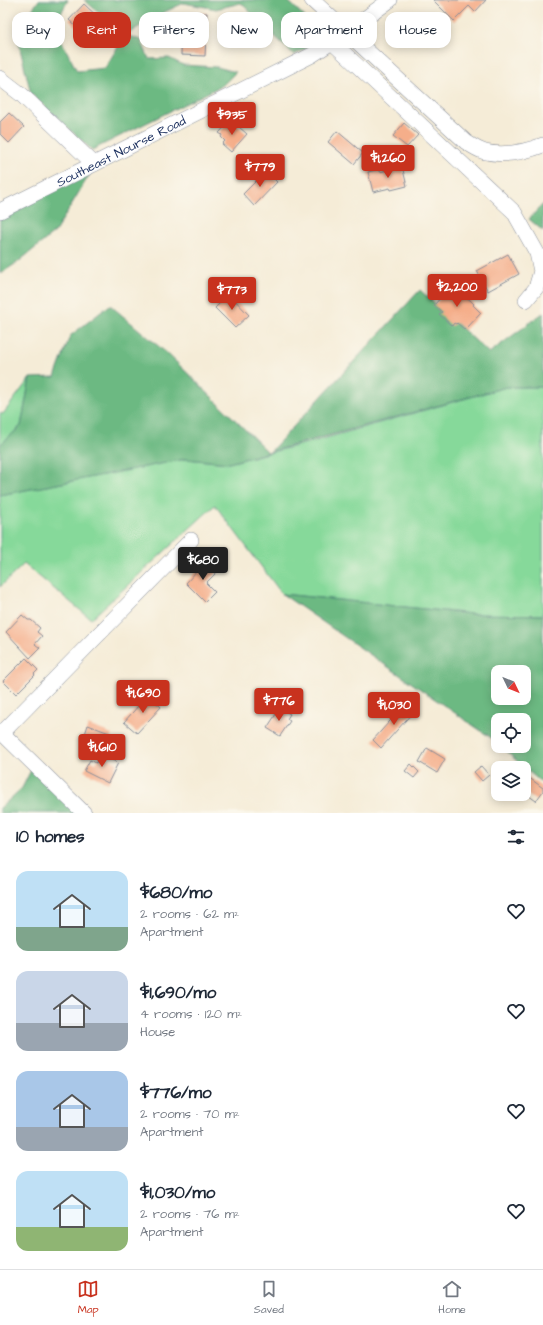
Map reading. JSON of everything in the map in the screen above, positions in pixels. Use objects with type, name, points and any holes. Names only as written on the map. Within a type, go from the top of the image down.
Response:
[{"type":"street","points":[[312,0],[325,12]]},
{"type":"street","name":"Southeast Nourse Road","points":[[374,12],[390,0]]},
{"type":"street","name":"Southeast Nourse Road","points":[[0,211],[305,58],[322,48]]},
{"type":"street","points":[[338,48],[514,212],[537,252],[541,271],[536,288],[526,300]]},
{"type":"street","points":[[364,48],[466,142],[475,148],[484,152],[518,152],[543,144]]},
{"type":"street","points":[[2,83],[22,95],[94,164]]},
{"type":"street","points":[[84,813],[1,732],[191,540]]},
{"type":"green space","points":[[39,0],[68,0],[62,12],[30,12]]},
{"type":"green space","points":[[84,0],[287,0],[300,12],[281,12],[281,42],[273,34],[273,12],[250,12],[241,3],[216,9],[184,3],[164,12],[139,12],[139,27],[131,32],[131,12],[98,12]]},
{"type":"green space","points":[[131,37],[139,39],[139,48],[144,48],[149,59],[169,58],[183,65],[217,67],[236,72],[223,85],[92,150],[31,94],[20,48],[65,48],[77,71],[105,68],[117,48],[131,48]]},
{"type":"green space","points":[[287,48],[306,48],[294,55]]},
{"type":"green space","points":[[91,172],[55,232],[18,262],[0,274],[0,217]]},
{"type":"green space","points":[[543,204],[543,231],[529,219]]},
{"type":"green space","points":[[420,290],[489,353],[543,313],[543,387],[506,387],[270,452]]},
{"type":"green space","points":[[110,305],[169,355],[268,452],[229,463],[186,459],[0,495],[0,445],[21,426],[30,378],[55,377],[70,336]]},
{"type":"green space","points":[[30,378],[21,426],[0,445],[0,413],[3,414]]},
{"type":"green space","points":[[506,387],[543,387],[543,615],[472,614],[282,594],[215,505],[91,619],[24,564],[0,587],[0,495],[186,459],[229,463],[319,440]]},
{"type":"green space","points":[[282,594],[472,614],[543,615],[543,784],[531,773],[531,761],[517,761],[508,753],[531,753],[531,713],[491,713],[491,738]]},
{"type":"green space","points":[[31,770],[77,813],[0,813],[0,808],[22,788]]},
{"type":"building","points":[[433,0],[486,0],[475,12],[469,6],[454,21],[451,18],[451,12],[445,12]]},
{"type":"building","points":[[84,4],[93,12],[76,12]]},
{"type":"building","points":[[73,16],[73,24],[69,20]]},
{"type":"building","points":[[181,48],[205,48],[205,56],[181,55]]},
{"type":"building","points":[[9,113],[24,127],[9,143],[0,134],[0,122]]},
{"type":"building","points":[[231,120],[247,134],[231,152],[222,144],[225,141],[219,133]]},
{"type":"building","points":[[404,123],[418,135],[407,147],[393,136]]},
{"type":"building","points":[[337,131],[363,153],[354,164],[328,142]]},
{"type":"building","points":[[402,166],[407,186],[373,192],[368,172],[380,169],[380,172]]},
{"type":"building","points":[[266,171],[277,182],[254,206],[243,194]]},
{"type":"building","points":[[508,254],[519,274],[488,291],[477,271]]},
{"type":"building","points":[[453,284],[474,304],[473,305],[481,313],[465,330],[457,323],[454,323],[452,326],[439,314],[442,312],[434,305]]},
{"type":"building","points":[[229,294],[249,315],[235,328],[215,308]]},
{"type":"building","points":[[208,559],[219,570],[206,583],[215,592],[205,602],[186,583]]},
{"type":"building","points":[[22,615],[28,620],[31,620],[40,628],[37,632],[42,636],[35,644],[40,648],[30,658],[6,632]]},
{"type":"building","points":[[26,658],[38,670],[16,694],[3,681]]},
{"type":"building","points":[[148,695],[161,707],[137,733],[124,722]]},
{"type":"building","points":[[406,703],[414,711],[381,748],[373,740]]},
{"type":"building","points":[[280,708],[290,714],[287,719],[290,721],[280,736],[267,728]]},
{"type":"building","points":[[88,725],[112,734],[107,746],[84,737]]},
{"type":"building","points":[[427,748],[445,759],[437,773],[419,762]]},
{"type":"building","points":[[101,754],[118,763],[108,783],[84,771],[90,760],[96,763]]},
{"type":"building","points":[[411,764],[419,772],[414,778],[405,771]]},
{"type":"building","points":[[481,766],[489,775],[482,781],[474,772]]},
{"type":"building","points":[[531,779],[543,788],[543,791],[536,801],[531,797]]}]
